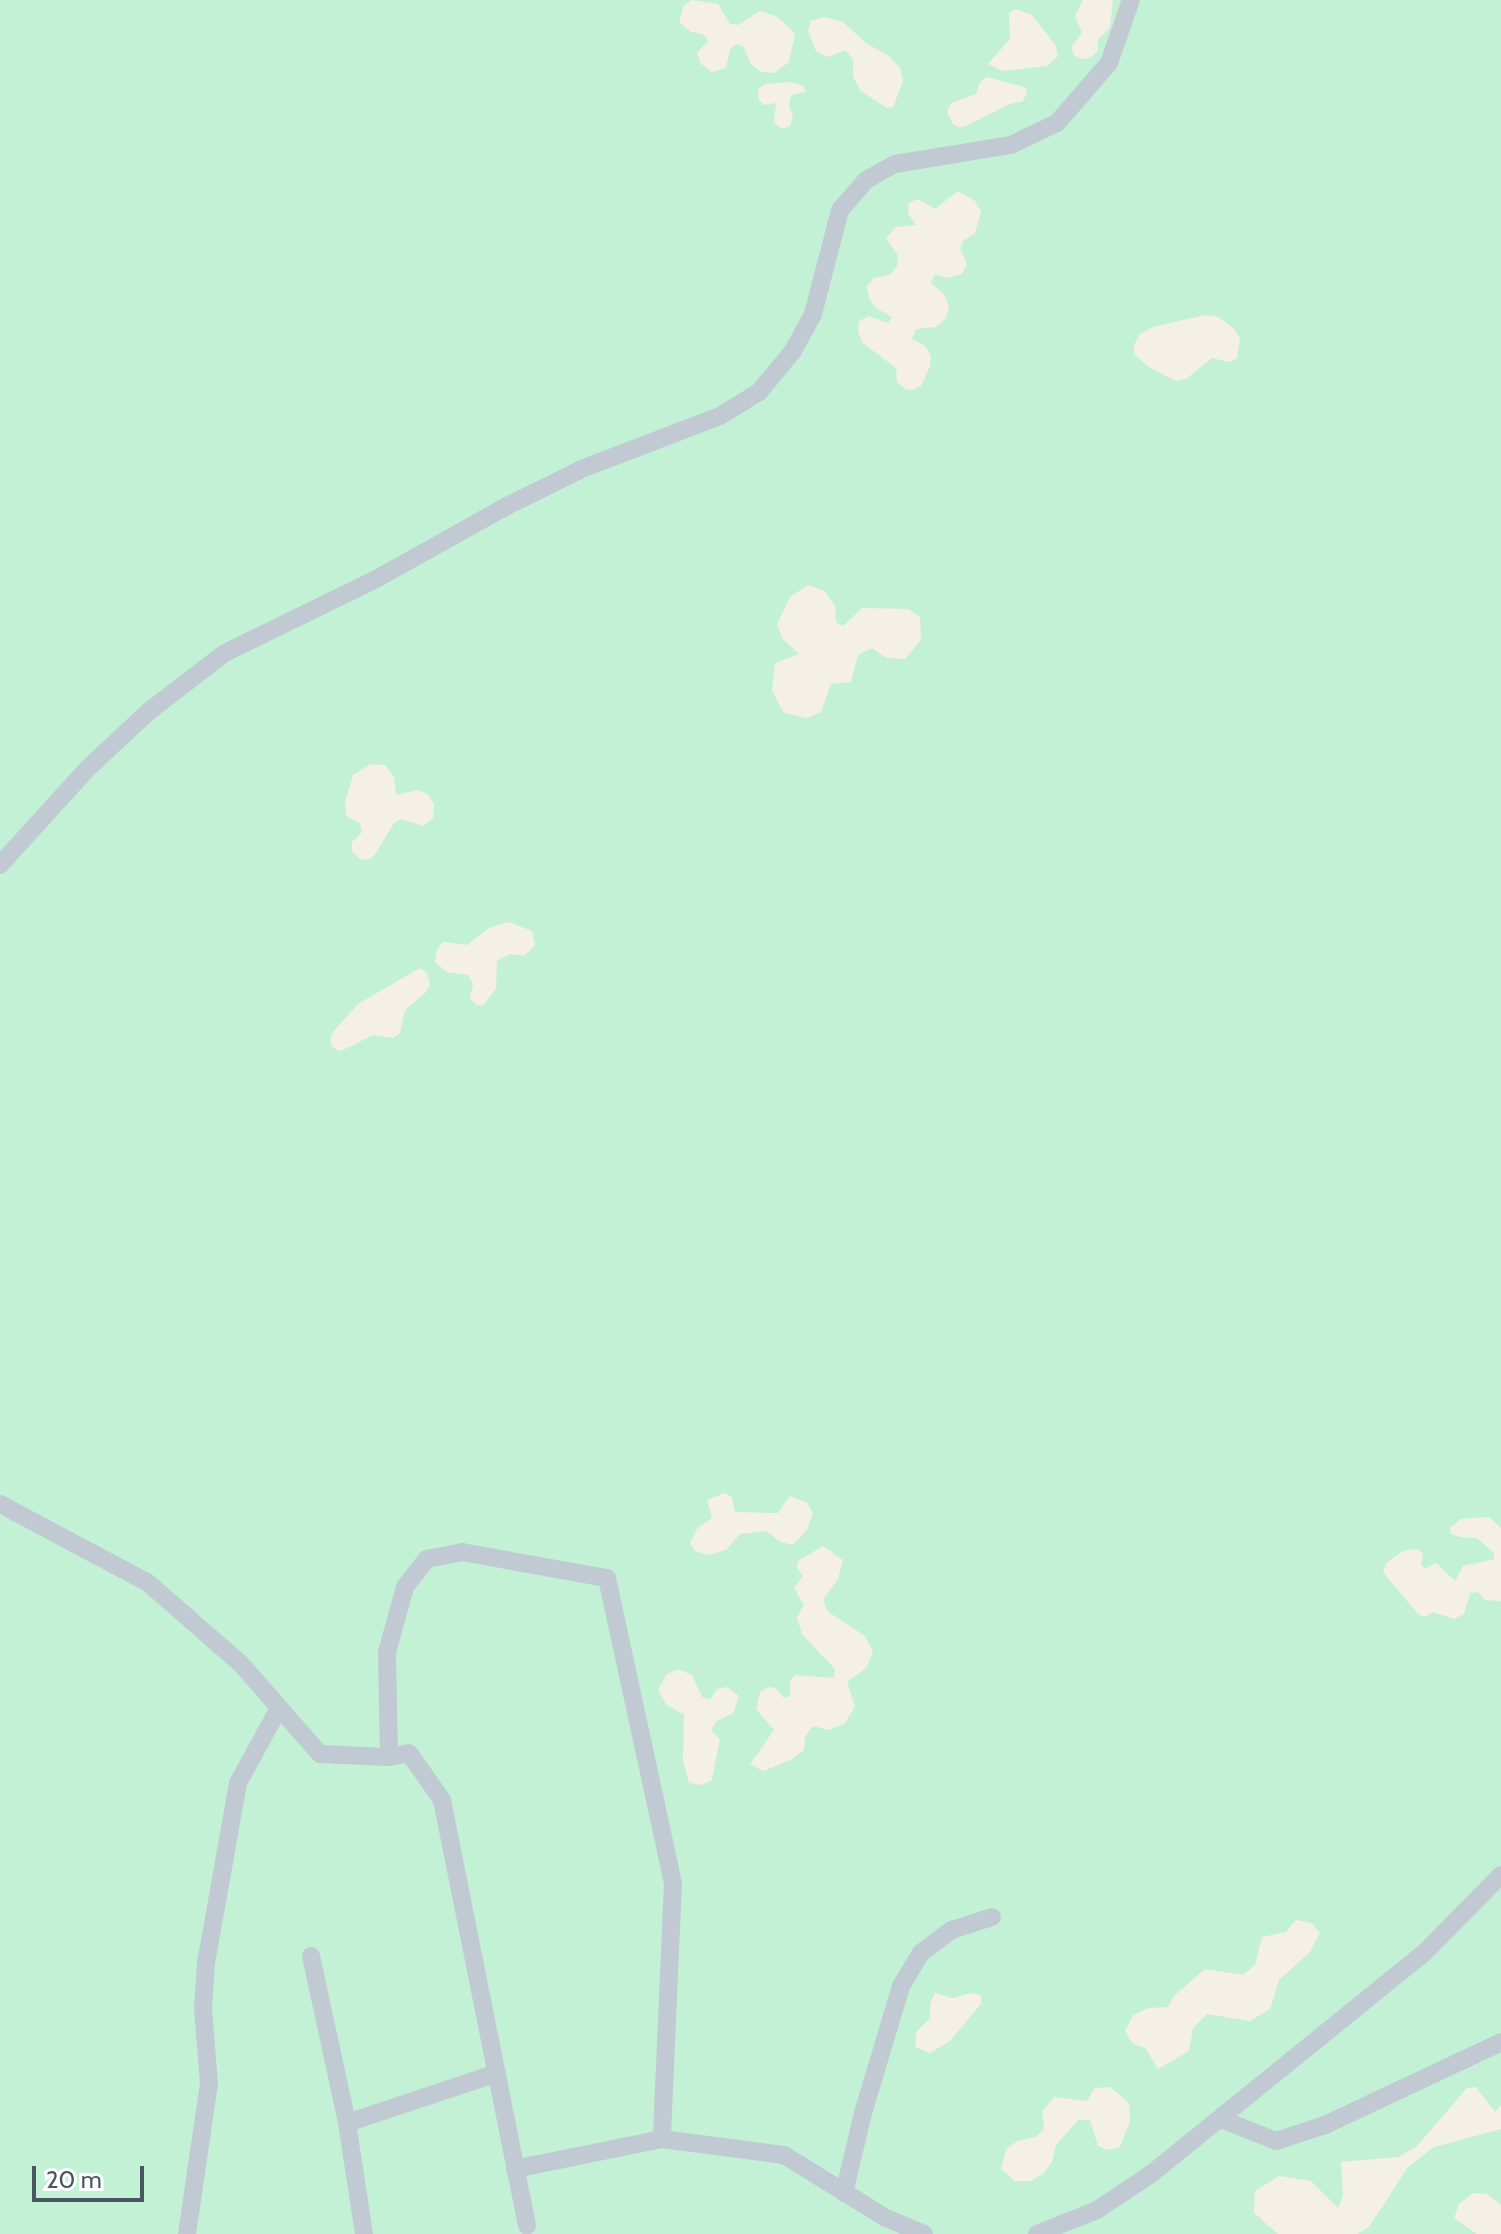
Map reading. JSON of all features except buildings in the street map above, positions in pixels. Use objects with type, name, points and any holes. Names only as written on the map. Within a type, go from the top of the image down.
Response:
[{"type":"lane","points":[[0,865],[88,768],[138,721],[225,653],[378,578],[507,506],[584,468],[720,416],[759,392],[793,351],[813,314],[840,210],[866,180],[895,164],[1011,145],[1057,123],[1109,63],[1131,0]]},
{"type":"lane","points":[[0,1504],[147,1582],[240,1663],[278,1710],[320,1754],[389,1757],[409,1753],[442,1800],[527,2226]]},
{"type":"lane","points":[[389,1757],[387,1652],[405,1587],[427,1559],[462,1552],[607,1578],[673,1883],[662,2139]]},
{"type":"lane","points":[[187,2234],[209,2084],[203,2008],[206,1963],[238,1783],[278,1710]]},
{"type":"lane","points":[[1037,2234],[1097,2210],[1221,2119],[1425,1952],[1501,1875]]},
{"type":"lane","points":[[844,2193],[863,2113],[901,1986],[921,1953],[952,1930],[992,1917]]},
{"type":"lane","points":[[311,1956],[347,2123],[364,2234]]},
{"type":"lane","points":[[1221,2119],[1276,2141],[1325,2125],[1501,2042]]},
{"type":"lane","points":[[347,2123],[497,2073]]},
{"type":"lane","points":[[515,2169],[662,2139],[784,2155],[886,2218],[924,2234]]},
{"type":"green space","points":[[0,0],[1501,0],[1501,2234],[0,2234]]},
{"type":"sand","points":[[692,0],[718,4],[730,24],[738,25],[760,11],[776,16],[795,33],[789,62],[774,73],[761,72],[751,64],[743,46],[737,44],[730,49],[726,68],[712,72],[701,64],[697,53],[708,41],[703,34],[691,32],[679,22],[684,5]]},
{"type":"sand","points":[[1083,0],[1113,0],[1110,27],[1098,40],[1098,51],[1090,58],[1081,59],[1074,55],[1071,47],[1082,33],[1075,16]]},
{"type":"sand","points":[[1015,9],[1032,15],[1056,46],[1058,56],[1047,66],[1003,71],[988,64],[1010,39],[1009,13]]},
{"type":"sand","points":[[824,17],[843,22],[867,44],[888,55],[900,68],[903,81],[893,107],[887,108],[861,91],[853,77],[853,60],[846,50],[828,57],[816,51],[808,31],[811,21]]},
{"type":"sand","points":[[987,77],[1025,87],[1027,93],[1022,102],[1012,103],[968,125],[960,128],[953,124],[947,112],[951,103],[976,94],[980,82]]},
{"type":"sand","points":[[792,82],[803,86],[806,92],[791,95],[789,105],[793,116],[790,126],[783,129],[774,123],[776,103],[764,105],[759,100],[758,90],[765,84]]},
{"type":"sand","points":[[958,191],[975,201],[981,212],[975,233],[963,241],[960,249],[967,264],[962,274],[947,278],[935,274],[931,283],[944,294],[949,306],[946,318],[936,327],[916,329],[912,339],[925,346],[931,356],[930,366],[921,386],[905,389],[897,382],[896,368],[863,343],[858,332],[859,321],[869,316],[888,323],[892,317],[876,308],[869,298],[867,286],[874,278],[890,275],[898,264],[897,254],[886,238],[896,227],[916,225],[908,213],[909,203],[918,199],[935,209]]},
{"type":"sand","points":[[1205,315],[1218,317],[1233,328],[1240,338],[1237,358],[1229,362],[1212,358],[1186,379],[1176,381],[1150,368],[1134,354],[1134,345],[1140,334],[1153,327]]},
{"type":"sand","points":[[808,585],[825,591],[835,606],[836,622],[843,626],[862,608],[908,609],[920,617],[921,640],[905,659],[886,658],[872,648],[858,655],[851,682],[831,684],[821,712],[807,718],[784,713],[772,691],[775,663],[799,654],[782,638],[777,624],[790,597]]},
{"type":"sand","points":[[371,764],[385,765],[394,777],[396,795],[418,790],[428,795],[434,804],[433,818],[423,826],[401,819],[394,823],[376,853],[370,859],[361,860],[352,851],[352,842],[362,832],[360,823],[346,816],[345,802],[353,775]]},
{"type":"sand","points":[[509,922],[532,931],[535,946],[524,956],[510,954],[497,961],[496,989],[483,1005],[476,1005],[470,998],[473,984],[468,975],[447,972],[435,962],[437,949],[443,942],[467,945],[489,928]]},
{"type":"sand","points":[[420,968],[427,973],[430,984],[426,992],[405,1010],[400,1033],[393,1038],[373,1035],[341,1051],[333,1048],[330,1040],[333,1032],[358,1004]]},
{"type":"sand","points":[[725,1493],[732,1497],[735,1512],[778,1513],[790,1496],[807,1503],[813,1513],[807,1530],[793,1545],[781,1542],[766,1531],[740,1534],[726,1550],[709,1555],[695,1551],[690,1543],[697,1529],[712,1518],[707,1500]]},
{"type":"sand","points":[[1489,1517],[1501,1528],[1501,1601],[1485,1600],[1478,1592],[1470,1593],[1464,1614],[1454,1619],[1433,1612],[1424,1617],[1418,1614],[1383,1572],[1386,1563],[1403,1551],[1416,1549],[1423,1553],[1421,1565],[1425,1569],[1436,1563],[1455,1581],[1463,1566],[1494,1559],[1494,1553],[1477,1538],[1451,1534],[1450,1528],[1461,1519]]},
{"type":"sand","points":[[823,1546],[843,1560],[838,1579],[823,1599],[827,1611],[865,1636],[873,1652],[866,1668],[847,1682],[855,1707],[844,1724],[829,1730],[813,1726],[805,1736],[804,1750],[790,1760],[763,1771],[750,1764],[774,1730],[756,1709],[760,1692],[768,1687],[775,1688],[784,1698],[790,1696],[790,1682],[795,1675],[834,1678],[835,1669],[802,1634],[797,1618],[804,1605],[794,1588],[803,1576],[797,1568],[798,1561]]},
{"type":"sand","points":[[678,1669],[692,1675],[702,1697],[710,1700],[717,1689],[727,1687],[739,1696],[733,1713],[716,1722],[711,1730],[720,1739],[712,1780],[702,1785],[689,1783],[683,1760],[684,1715],[667,1705],[658,1690],[667,1674]]},
{"type":"sand","points":[[1296,1920],[1312,1923],[1320,1933],[1310,1952],[1279,1980],[1270,2009],[1250,2021],[1207,2014],[1193,2028],[1189,2051],[1158,2069],[1146,2049],[1132,2043],[1125,2031],[1133,2015],[1149,2008],[1168,2007],[1174,1996],[1205,1969],[1243,1975],[1255,1965],[1262,1937],[1286,1932]]},
{"type":"sand","points":[[935,1993],[952,1998],[972,1993],[981,1995],[981,2004],[950,2041],[930,2053],[915,2047],[916,2032],[930,2018],[930,2004]]},
{"type":"sand","points":[[1110,2087],[1129,2103],[1130,2121],[1120,2147],[1107,2150],[1098,2146],[1090,2120],[1078,2120],[1056,2145],[1052,2162],[1044,2173],[1031,2181],[1015,2181],[1001,2169],[1006,2150],[1017,2141],[1036,2137],[1044,2129],[1042,2112],[1054,2097],[1087,2101],[1095,2088]]},
{"type":"sand","points":[[1476,2087],[1495,2112],[1501,2105],[1501,2129],[1434,2147],[1408,2167],[1369,2227],[1357,2234],[1278,2234],[1254,2213],[1255,2191],[1279,2176],[1311,2181],[1338,2208],[1343,2196],[1341,2162],[1398,2157],[1417,2146],[1467,2088]]},
{"type":"sand","points":[[1473,2193],[1487,2194],[1501,2205],[1501,2234],[1477,2234],[1454,2218],[1459,2204]]}]
